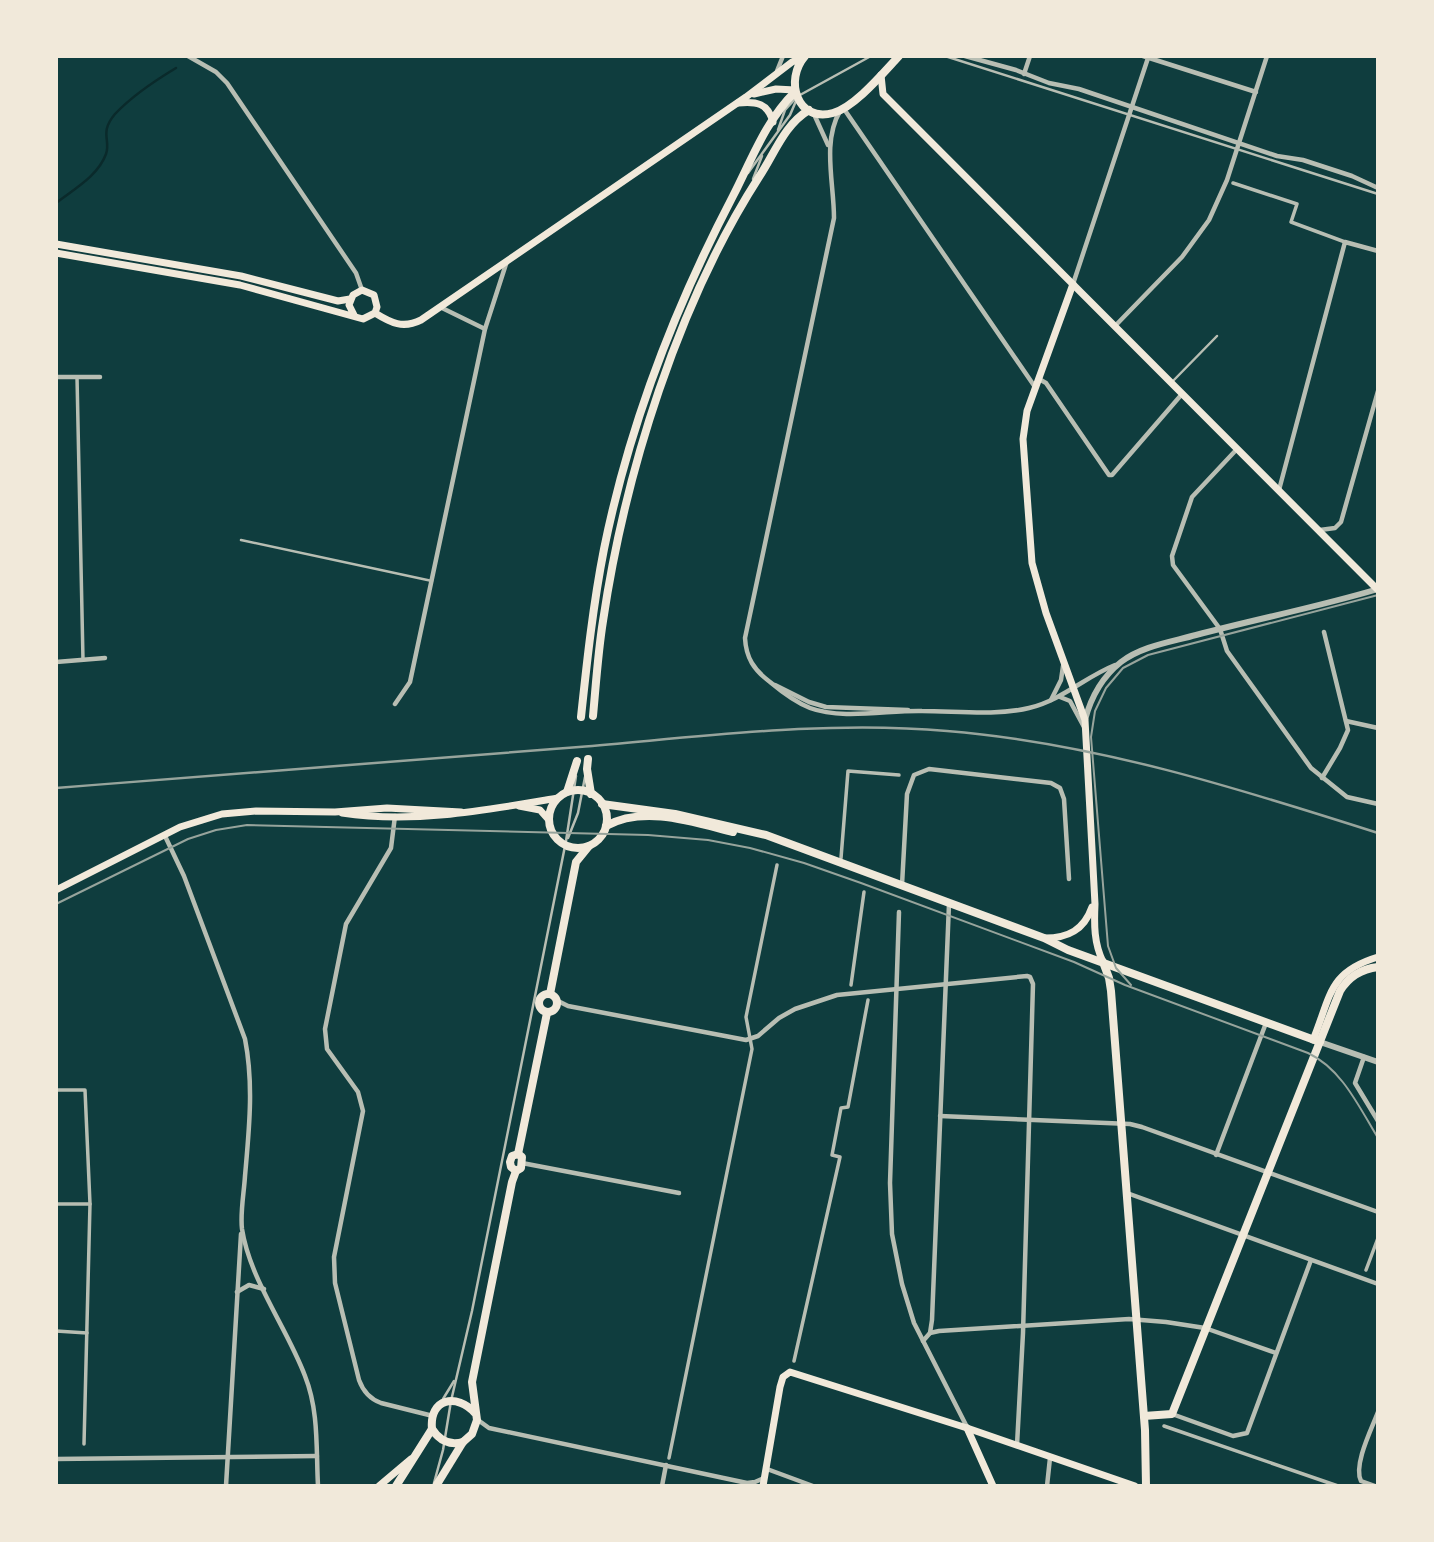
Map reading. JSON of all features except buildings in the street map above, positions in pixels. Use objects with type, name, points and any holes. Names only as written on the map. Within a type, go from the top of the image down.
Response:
[{"type":"main road","points":[[375,313],[388,322],[407,325],[421,320],[738,103],[793,61],[805,56]]},
{"type":"main road","points":[[793,61],[796,93],[811,111],[830,114],[842,109],[899,56]]},
{"type":"main road","points":[[881,74],[883,94],[1378,589]]},
{"type":"main road","points":[[746,97],[776,89],[796,93]]},
{"type":"main road","points":[[582,717],[592,619],[605,547],[638,420],[688,287],[773,121],[796,93]]},
{"type":"main road","points":[[738,103],[763,104],[773,121]]},
{"type":"main road","points":[[593,716],[603,621],[616,549],[649,424],[688,316],[714,257],[748,192],[791,124],[811,111]]},
{"type":"main road","points":[[56,244],[241,276],[338,301],[350,299],[362,290],[377,300],[375,313],[368,318],[240,285],[56,253]]},
{"type":"main road","points":[[1073,284],[1035,387],[1024,428],[1029,545],[1036,582],[1084,723],[1095,937],[1110,983],[1146,1486]]},
{"type":"main road","points":[[350,299],[350,309],[354,315]]},
{"type":"main road","points":[[579,792],[587,764]]},
{"type":"main road","points":[[576,765],[579,792]]},
{"type":"main road","points":[[335,812],[395,817],[433,816],[558,798],[579,792],[602,804],[714,821],[766,835],[1316,1041]]},
{"type":"main road","points":[[558,798],[550,809],[548,819],[552,834],[566,844],[576,862]]},
{"type":"main road","points":[[547,1013],[553,1010],[576,862],[589,846],[599,839],[606,826],[607,816],[602,804]]},
{"type":"main road","points":[[511,805],[535,808],[548,819]]},
{"type":"main road","points":[[56,890],[164,835],[202,819],[238,812],[335,812],[395,808],[461,812]]},
{"type":"main road","points":[[606,826],[628,817],[644,815],[704,825],[791,846]]},
{"type":"main road","points":[[566,844],[589,846]]},
{"type":"main road","points":[[1044,937],[1064,937],[1076,930],[1088,915],[1094,892]]},
{"type":"main road","points":[[1143,1416],[1172,1414],[1267,1172],[1338,979],[1352,966],[1378,957]]},
{"type":"main road","points":[[1316,1041],[1343,986],[1359,972],[1378,967]]},
{"type":"main road","points":[[547,1013],[541,1007],[543,996],[553,997]]},
{"type":"main road","points":[[518,1154],[547,1013]]},
{"type":"main road","points":[[434,1486],[463,1442],[472,1434],[476,1416],[472,1382],[516,1171],[522,1163],[522,1157],[518,1154]]},
{"type":"main road","points":[[516,1171],[511,1167],[510,1161],[512,1156],[518,1154]]},
{"type":"main road","points":[[765,1477],[781,1382],[787,1373],[797,1372],[1135,1486]]},
{"type":"main road","points":[[455,1401],[472,1382]]},
{"type":"main road","points":[[396,1486],[432,1429],[433,1416],[440,1404],[455,1401],[470,1407],[476,1416]]},
{"type":"main road","points":[[967,1428],[993,1486]]},
{"type":"main road","points":[[432,1429],[445,1441],[463,1442]]},
{"type":"main road","points":[[379,1486],[412,1458]]},
{"type":"street","points":[[188,56],[216,72],[239,99],[356,273],[362,290]]},
{"type":"street","points":[[776,73],[783,56]]},
{"type":"street","points":[[965,56],[1132,106],[1238,146],[1303,160],[1352,176],[1378,188]]},
{"type":"street","points":[[1024,74],[1030,56]]},
{"type":"street","points":[[1115,326],[1182,257],[1200,234],[1222,195],[1267,56]]},
{"type":"street","points":[[1073,284],[1132,106],[1145,57],[1256,92]]},
{"type":"street","points":[[1035,387],[856,123],[842,109],[832,127],[830,150],[834,218],[828,253],[745,638],[746,653],[762,677],[809,702],[826,706],[999,711],[1027,708],[1051,701],[1144,650],[1378,589]]},
{"type":"street","points":[[811,111],[830,150]]},
{"type":"street","points":[[1233,183],[1297,204],[1291,222],[1378,251]]},
{"type":"street","points":[[1279,491],[1345,242]]},
{"type":"street","points":[[395,704],[410,682],[485,329],[507,260]]},
{"type":"street","points":[[440,307],[485,329]]},
{"type":"street","points":[[56,377],[100,377]]},
{"type":"street","points":[[77,377],[83,660]]},
{"type":"street","points":[[1038,379],[1046,383],[1109,475],[1128,458],[1182,393]]},
{"type":"street","points":[[1317,529],[1335,528],[1341,522],[1378,391]]},
{"type":"street","points":[[1238,449],[1192,497],[1172,556],[1173,565],[1220,629],[1227,650],[1300,756],[1322,778],[1348,797],[1378,804]]},
{"type":"street","points":[[1322,778],[1347,733],[1324,632]]},
{"type":"street","points":[[1051,701],[1062,680],[1062,654]]},
{"type":"street","points":[[56,662],[105,658]]},
{"type":"street","points":[[1084,723],[1095,692],[1105,677],[1121,662]]},
{"type":"street","points":[[1059,697],[1070,701],[1084,723]]},
{"type":"street","points":[[1346,721],[1378,727]]},
{"type":"street","points":[[902,886],[909,786],[914,775],[929,769],[1045,782],[1060,788],[1065,799],[1069,878]]},
{"type":"street","points":[[841,858],[848,771],[899,775]]},
{"type":"street","points":[[395,808],[393,836],[388,855],[346,924],[325,1029],[327,1049],[358,1092],[363,1111],[334,1257],[334,1276],[359,1380],[365,1391],[381,1403],[433,1416]]},
{"type":"street","points":[[164,835],[184,876],[245,1039],[250,1065],[251,1100],[226,1486]]},
{"type":"street","points":[[669,1458],[750,1062],[752,1049],[746,1017],[777,865]]},
{"type":"street","points":[[852,985],[864,892]]},
{"type":"street","points":[[930,1333],[949,903]]},
{"type":"street","points":[[898,912],[890,1213],[902,1284],[914,1322],[967,1428]]},
{"type":"street","points":[[553,997],[568,1006],[750,1040],[779,1018],[804,1005],[837,995],[1027,976],[1033,980],[1017,1446]]},
{"type":"street","points":[[794,1361],[840,1157],[832,1155],[839,1117],[841,1108],[848,1107],[868,1000]]},
{"type":"street","points":[[1216,1154],[1266,1023]]},
{"type":"street","points":[[1316,1041],[1378,1062]]},
{"type":"street","points":[[1364,1056],[1355,1083],[1378,1121]]},
{"type":"street","points":[[56,1090],[85,1090],[90,1204],[84,1444]]},
{"type":"street","points":[[940,1116],[1142,1127],[1378,1212]]},
{"type":"street","points":[[522,1163],[678,1193]]},
{"type":"street","points":[[1126,1192],[1378,1284]]},
{"type":"street","points":[[56,1204],[90,1204]]},
{"type":"street","points":[[242,1226],[264,1289],[305,1375],[316,1420],[317,1486]]},
{"type":"street","points":[[1366,1270],[1378,1238]]},
{"type":"street","points":[[1172,1414],[1233,1436],[1241,1436],[1248,1429],[1311,1260]]},
{"type":"street","points":[[237,1292],[249,1285],[264,1289]]},
{"type":"street","points":[[923,1341],[930,1333],[939,1331],[1135,1320],[1181,1323],[1205,1328],[1276,1353]]},
{"type":"street","points":[[56,1331],[87,1333]]},
{"type":"street","points":[[1375,1486],[1361,1481],[1358,1469],[1378,1412]]},
{"type":"street","points":[[476,1416],[489,1428],[747,1483],[765,1477],[813,1486]]},
{"type":"street","points":[[1164,1426],[1338,1486]]},
{"type":"street","points":[[56,1459],[317,1456]]},
{"type":"street","points":[[1047,1486],[1050,1458]]},
{"type":"street","points":[[662,1486],[666,1465]]},
{"type":"lane","points":[[778,130],[785,110],[796,93],[871,56]]},
{"type":"lane","points":[[945,56],[1238,146],[1378,194]]},
{"type":"lane","points":[[737,188],[790,115],[796,93]]},
{"type":"lane","points":[[748,192],[764,153]]},
{"type":"lane","points":[[1172,382],[1217,336]]},
{"type":"lane","points":[[241,540],[432,582]]},
{"type":"lane","points":[[566,844],[576,819],[579,792]]},
{"type":"lane","points":[[434,1486],[455,1401],[456,1378],[470,1324],[566,844],[579,792]]},
{"type":"lane","points":[[440,1404],[456,1378]]},
{"type":"waterway","points":[[56,203],[85,182],[102,162],[107,149],[106,131],[115,114],[144,89],[176,68]]},
{"type":"tram line","points":[[1131,985],[1116,968],[1108,946],[1091,737],[1095,711],[1106,688],[1123,668],[1148,655],[1378,595]]},
{"type":"tram line","points":[[56,904],[188,839],[216,830],[247,825],[648,835],[708,840],[804,863],[861,883],[1308,1053],[1320,1060],[1340,1079],[1378,1138]]},
{"type":"railway","points":[[56,788],[763,731],[901,728],[1002,737],[1111,757],[1219,784],[1378,833]]}]
